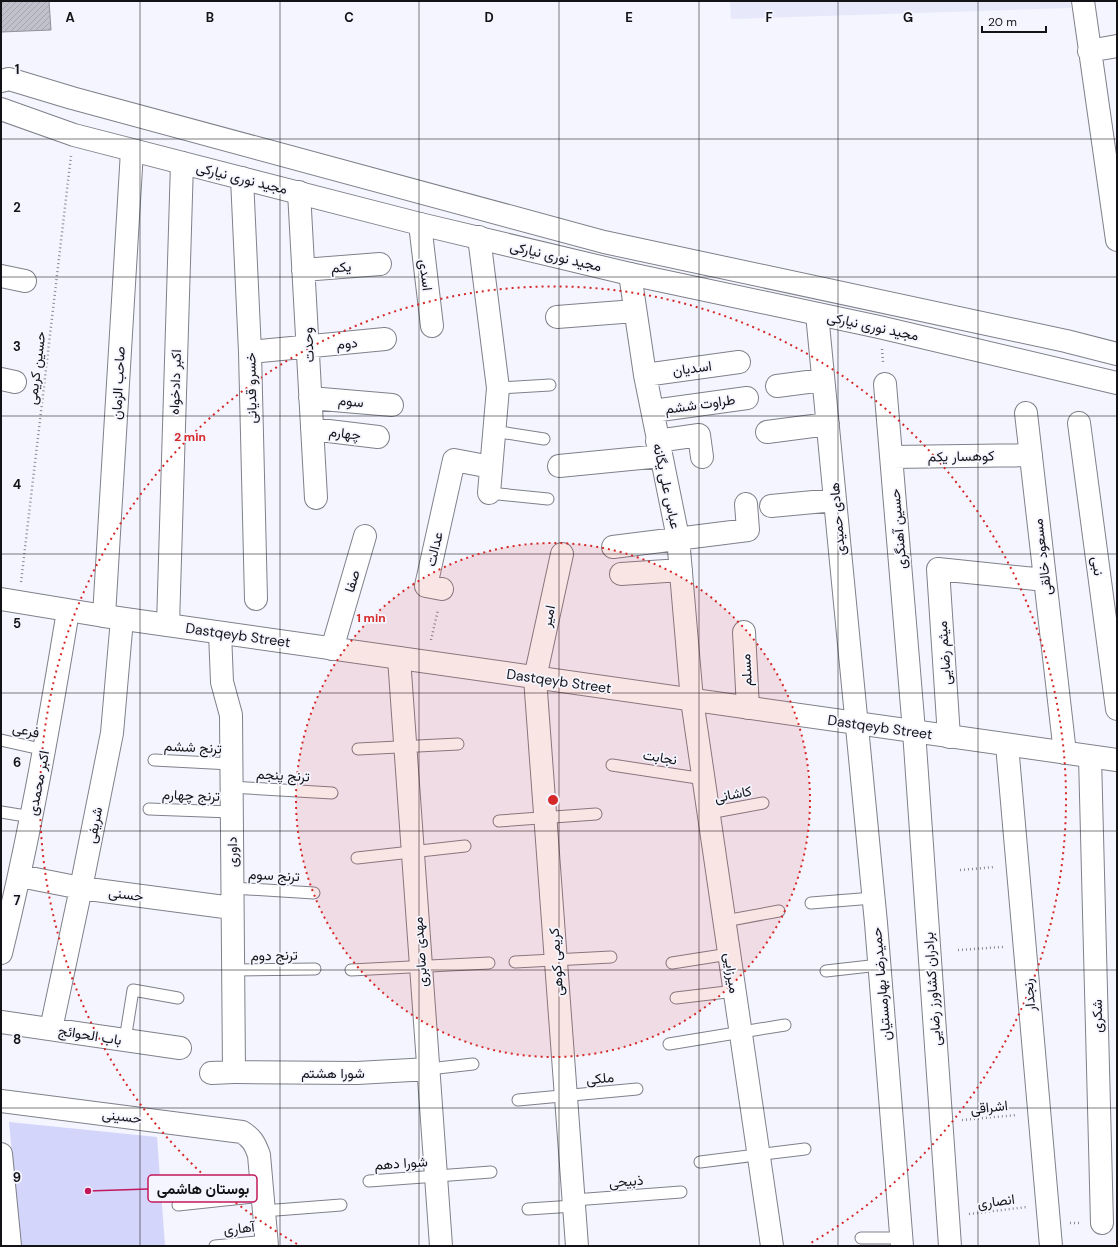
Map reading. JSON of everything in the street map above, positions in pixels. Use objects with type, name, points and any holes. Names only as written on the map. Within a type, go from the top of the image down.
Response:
[{"type":"street","points":[[1083,1],[1117,240]]},
{"type":"street","points":[[1089,51],[1117,46]]},
{"type":"street","name":"مجید نوری نیارکی","points":[[5,80],[604,242],[1066,341],[1117,354]]},
{"type":"street","name":"مجید نوری نیارکی","points":[[1,109],[74,135],[132,151],[299,192],[420,224],[630,274],[879,327],[1117,383]]},
{"type":"street","name":"صاحب الزمان","points":[[113,618],[132,151]]},
{"type":"street","name":"اکبر دادخواه","points":[[168,625],[182,163]]},
{"type":"street","name":"خسرو قدیانی","points":[[242,178],[250,352],[256,599]]},
{"type":"street","name":"وحدت","points":[[299,192],[316,498]]},
{"type":"street","name":"اسدی","points":[[420,224],[432,326]]},
{"type":"street","points":[[479,238],[498,388],[489,493]]},
{"type":"street","name":"یکم","points":[[303,270],[380,264]]},
{"type":"street","name":"عباس علی یگانه","points":[[630,274],[645,375],[678,538],[692,700]]},
{"type":"street","points":[[1,276],[25,281]]},
{"type":"street","name":"هادی حمیدی","points":[[821,288],[817,314],[856,723]]},
{"type":"street","points":[[556,317],[635,311]]},
{"type":"street","name":"دوم","points":[[250,352],[385,339]]},
{"type":"street","name":"اسدیان","points":[[645,375],[739,362]]},
{"type":"street","points":[[777,386],[823,380]]},
{"type":"street","name":"حسین آهنگری","points":[[885,384],[914,732]]},
{"type":"street","name":"سوم","points":[[310,398],[392,405]]},
{"type":"street","name":"طراوت ششم","points":[[653,411],[747,398]]},
{"type":"street","name":"مسعود خالقی","points":[[1026,413],[1065,753]]},
{"type":"street","name":"نبی","points":[[1079,423],[1117,709]]},
{"type":"street","points":[[767,432],[828,424]]},
{"type":"street","name":"چهارم","points":[[312,429],[378,437]]},
{"type":"street","points":[[559,466],[659,449],[699,436],[702,457]]},
{"type":"street","name":"کوهسار یکم","points":[[892,457],[1031,455]]},
{"type":"street","name":"عدالت","points":[[442,590],[426,586],[454,460],[491,467]]},
{"type":"street","points":[[771,506],[835,500]]},
{"type":"street","points":[[613,547],[748,530],[746,504]]},
{"type":"street","name":"صفا","points":[[332,649],[366,536]]},
{"type":"street","name":"امیر","points":[[535,678],[562,554]]},
{"type":"street","name":"میثم رضایی","points":[[949,736],[938,569],[1045,580]]},
{"type":"street","points":[[621,574],[681,570]]},
{"type":"street","name":"Dastqeyb Street","points":[[10,601],[113,618],[1117,760]]},
{"type":"street","name":"اکبر محمدی","points":[[1,954],[8,898],[20,876],[32,817],[45,750],[68,611]]},
{"type":"street","name":"شریفی","points":[[51,1029],[82,888],[112,733],[113,618]]},
{"type":"street","name":"داوری","points":[[220,632],[222,682],[231,715],[233,970],[236,1072]]},
{"type":"street","name":"مسلم","points":[[744,632],[748,708]]},
{"type":"street","name":"مهدی صابری","points":[[399,658],[441,1246]]},
{"type":"street","name":"کریمی کوهی","points":[[535,678],[577,1246]]},
{"type":"street","name":"میرزایی","points":[[692,700],[772,1246]]},
{"type":"street","name":"حمیدرضا بهارمستیان","points":[[856,723],[880,965],[902,1242]]},
{"type":"street","name":"برادران کشاورز رضایی","points":[[914,732],[950,1246]]},
{"type":"street","name":"رنجدار","points":[[1007,745],[1051,1246]]},
{"type":"street","name":"شکری","points":[[1090,756],[1102,1223]]},
{"type":"street","name":"حسنی","points":[[20,876],[82,888],[232,898]]},
{"type":"street","name":"باب الحوائج","points":[[1,1022],[180,1048]]},
{"type":"street","name":"شورا هشتم","points":[[211,1073],[357,1073],[428,1069]]},
{"type":"street","name":"حسینی","points":[[1,1101],[242,1132],[250,1137],[256,1144],[259,1155],[262,1204]]},
{"type":"street","points":[[1,1154],[10,1246]]},
{"type":"street","points":[[262,1204],[266,1243]]},
{"type":"lane","points":[[498,388],[550,385]]},
{"type":"lane","points":[[494,431],[544,438]]},
{"type":"lane","points":[[489,493],[548,499]]},
{"type":"lane","name":"فرعی","points":[[1,740],[45,750]]},
{"type":"lane","points":[[358,749],[458,744]]},
{"type":"lane","name":"ترنج ششم","points":[[154,760],[231,764]]},
{"type":"lane","name":"نجابت","points":[[612,765],[704,779]]},
{"type":"lane","name":"ترنج پنجم","points":[[231,787],[332,792]]},
{"type":"lane","name":"کاشانی","points":[[709,813],[762,803]]},
{"type":"lane","name":"ترنج چهارم","points":[[149,808],[232,812]]},
{"type":"lane","points":[[1,812],[32,817]]},
{"type":"lane","points":[[499,821],[596,814]]},
{"type":"lane","points":[[357,858],[465,846]]},
{"type":"lane","name":"ترنج سوم","points":[[232,898],[314,892]]},
{"type":"lane","points":[[811,903],[873,898]]},
{"type":"lane","points":[[725,921],[779,912]]},
{"type":"lane","points":[[672,963],[729,954]]},
{"type":"lane","points":[[515,962],[611,957]]},
{"type":"lane","points":[[351,970],[489,963]]},
{"type":"lane","points":[[826,971],[880,965]]},
{"type":"lane","name":"ترنج دوم","points":[[233,970],[315,969]]},
{"type":"lane","points":[[125,1040],[133,990],[178,998]]},
{"type":"lane","points":[[676,998],[735,991]]},
{"type":"lane","points":[[669,1044],[785,1025]]},
{"type":"lane","points":[[428,1069],[473,1064]]},
{"type":"lane","name":"ملکی","points":[[518,1100],[637,1089]]},
{"type":"lane","points":[[700,1162],[805,1149]]},
{"type":"lane","name":"شورا دهم","points":[[369,1181],[491,1172]]},
{"type":"lane","name":"ذبیحی","points":[[528,1209],[681,1192]]},
{"type":"lane","points":[[178,1205],[341,1205]]},
{"type":"lane","points":[[861,1238],[902,1242]]},
{"type":"lane","name":"آهاری","points":[[215,1246],[266,1243]]},
{"type":"path","name":"حسین کریمی","points":[[10,601],[74,135]]},
{"type":"path","points":[[879,327],[885,384]]},
{"type":"path","points":[[426,662],[442,590]]},
{"type":"path","points":[[960,870],[1018,864]]},
{"type":"path","points":[[958,950],[1025,946]]},
{"type":"path","name":"اشراقی","points":[[941,1122],[1040,1112]]},
{"type":"path","points":[[1048,1214],[1102,1223]]},
{"type":"path","name":"انصاری","points":[[948,1216],[1048,1214]]},
{"type":"shaded area","points":[[730,1],[1070,1],[1071,8],[731,19]]},
{"type":"shaded area","points":[[9,1122],[157,1137],[165,1246],[21,1246]]},
{"type":"building","points":[[1,1],[49,1],[51,30],[1,32]]},
{"type":"place","name":"بوستان هاشمی","points":[[88,1191]]}]
